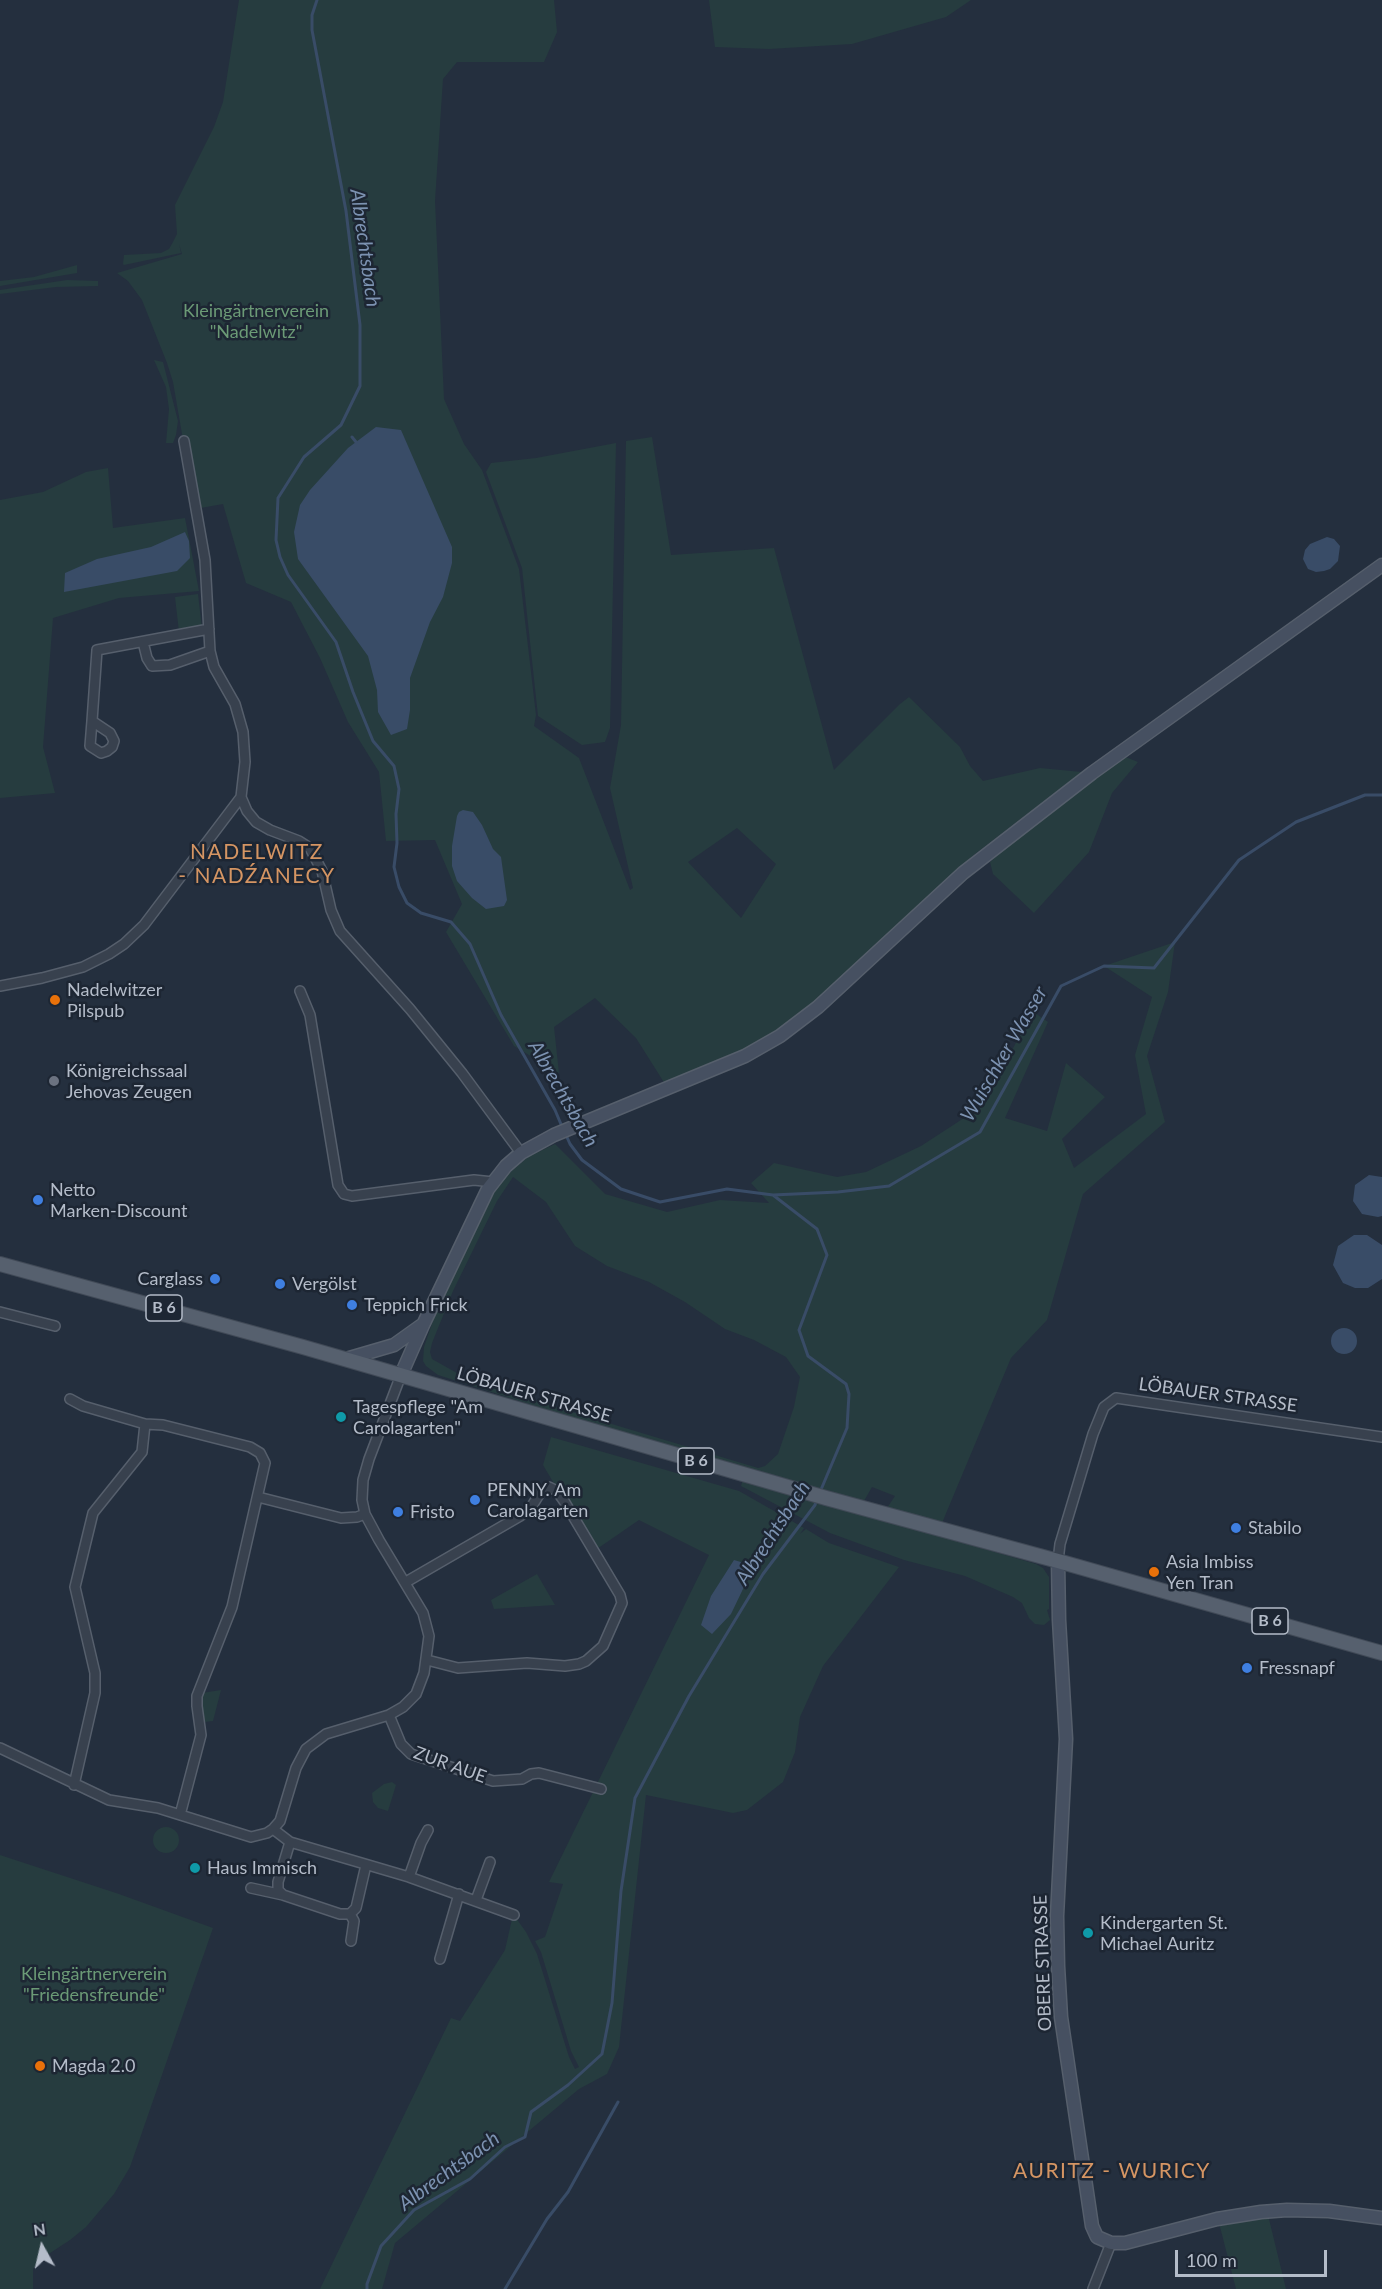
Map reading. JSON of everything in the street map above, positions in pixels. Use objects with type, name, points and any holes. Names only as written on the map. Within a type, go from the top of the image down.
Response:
[{"type":"main road","points":[[401,1375],[493,1182],[521,1153],[554,1135],[745,1056],[780,1036],[818,1007],[980,860],[1092,773],[1382,565]]},
{"type":"main road","name":"LÖBAUER STRASSE","points":[[0,1264],[346,1359],[826,1498],[1382,1653]]},
{"type":"main road","points":[[346,1359],[394,1345],[423,1325]]},
{"type":"main road","name":"OBERE STRASSE","points":[[1058,1561],[1066,1739],[1057,1916],[1061,2018],[1092,2226],[1097,2237],[1111,2243]]},
{"type":"main road","points":[[1111,2243],[1125,2243],[1217,2220],[1261,2212],[1329,2211],[1382,2218]]},
{"type":"street","points":[[184,441],[205,560],[210,651],[214,667],[235,704],[243,732],[245,762],[241,797],[247,811],[256,822],[310,848],[322,871],[330,910],[340,931],[410,1009],[462,1073],[521,1153]]},
{"type":"street","points":[[92,721],[97,650],[209,629]]},
{"type":"street","points":[[143,642],[147,658],[152,666],[170,665],[210,651]]},
{"type":"street","points":[[0,986],[42,978],[83,966],[124,944],[144,925],[241,797]]},
{"type":"street","points":[[300,991],[310,1015],[338,1185],[344,1194],[352,1196],[474,1180],[493,1182]]},
{"type":"street","points":[[0,1312],[55,1326]]},
{"type":"street","points":[[0,1748],[109,1800],[158,1808],[251,1837],[260,1836],[273,1829],[280,1821],[296,1768],[306,1749],[326,1734],[389,1715],[403,1707],[416,1694],[427,1660],[428,1626],[423,1612],[365,1514],[362,1491],[364,1474],[401,1375]]},
{"type":"street","name":"LÖBAUER STRASSE","points":[[1058,1561],[1060,1544],[1093,1434],[1104,1407],[1116,1398],[1382,1437]]},
{"type":"street","points":[[70,1399],[83,1406],[144,1424],[163,1425],[256,1449],[263,1457],[265,1464],[232,1607],[197,1696],[196,1706],[201,1735],[180,1815]]},
{"type":"street","points":[[74,1785],[95,1693],[95,1673],[75,1587],[93,1513],[142,1452],[144,1424]]},
{"type":"street","points":[[406,1582],[520,1516],[530,1509],[540,1493],[549,1487],[557,1491],[620,1595],[622,1603],[603,1646],[579,1664],[565,1666],[527,1663],[458,1668],[427,1660]]},
{"type":"street","points":[[258,1497],[341,1518],[365,1514]]},
{"type":"street","name":"ZUR AUE","points":[[389,1715],[402,1744],[411,1754],[493,1781],[522,1779],[538,1773],[601,1789]]},
{"type":"street","points":[[273,1829],[290,1842],[409,1877],[514,1915]]},
{"type":"street","points":[[409,1877],[421,1843],[429,1830]]},
{"type":"street","points":[[284,1895],[278,1890],[278,1882],[290,1842]]},
{"type":"street","points":[[476,1900],[490,1862]]},
{"type":"street","points":[[251,1888],[284,1895],[340,1914],[350,1914],[356,1908],[366,1865]]},
{"type":"street","points":[[440,1959],[459,1894]]},
{"type":"street","points":[[350,1914],[354,1921],[351,1941]]},
{"type":"street","points":[[1093,2289],[1111,2243]]},
{"type":"green space","name":"Kleingärtnerverein \"Nadelwitz\"","points":[[239,0],[554,0],[557,32],[544,62],[457,62],[443,79],[435,201],[444,399],[464,444],[482,470],[519,569],[536,715],[534,726],[579,758],[630,890],[633,888],[610,788],[621,725],[626,441],[652,437],[671,555],[774,548],[834,770],[909,697],[960,747],[970,766],[983,781],[1040,768],[1082,772],[975,854],[878,947],[791,1024],[749,1050],[665,1084],[636,1038],[595,998],[554,1027],[559,1073],[514,1046],[446,932],[462,904],[435,840],[386,841],[379,772],[348,722],[320,658],[291,602],[246,583],[223,504],[195,509],[173,382],[167,363],[142,300],[128,281],[117,273],[182,254],[179,244],[181,253],[123,264],[124,255],[161,253],[169,249],[177,234],[175,205],[214,127],[223,102]],"holes":[[[737,828],[776,864],[741,918],[688,862]]]},
{"type":"green space","points":[[709,0],[971,0],[946,17],[852,44],[769,49],[715,47]]},
{"type":"green space","points":[[77,265],[77,273],[0,286],[0,281],[34,277]]},
{"type":"green space","points":[[67,280],[98,281],[98,286],[56,287],[0,294],[0,290]]},
{"type":"green space","points":[[154,360],[163,362],[178,421],[173,443],[166,443],[169,409],[166,387]]},
{"type":"green space","points":[[616,443],[610,728],[605,742],[582,745],[538,716],[522,568],[486,472],[491,463],[536,458]]},
{"type":"green space","points":[[108,468],[113,528],[185,518],[199,591],[119,598],[53,618],[43,747],[55,793],[0,798],[0,500],[43,492],[86,472]]},
{"type":"green space","points":[[198,594],[202,628],[179,632],[175,597]]},
{"type":"green space","points":[[1123,756],[1138,762],[1112,793],[1089,852],[1034,913],[993,874],[990,862],[1024,831]]},
{"type":"green space","points":[[1175,942],[1168,992],[1147,1056],[1165,1122],[1083,1194],[1047,1320],[1011,1358],[942,1523],[887,1508],[895,1496],[872,1487],[864,1501],[570,1417],[438,1375],[423,1361],[424,1347],[436,1312],[497,1187],[528,1157],[555,1144],[605,1194],[667,1212],[720,1200],[769,1203],[751,1183],[774,1163],[837,1177],[866,1172],[921,1146],[964,1118],[999,1076],[1032,1011],[1048,1022],[1005,1118],[1047,1131],[1066,1063],[1105,1097],[1062,1139],[1074,1168],[1146,1114],[1135,1055],[1152,997],[1104,966]],"holes":[[[513,1177],[546,1202],[575,1246],[607,1266],[649,1282],[685,1302],[725,1329],[754,1340],[786,1357],[800,1377],[794,1407],[778,1454],[765,1466],[758,1468],[552,1406],[464,1377],[432,1359],[430,1352],[432,1343],[453,1291],[497,1201]]]},
{"type":"green space","points":[[551,1437],[739,1491],[804,1528],[800,1534],[806,1529],[829,1543],[899,1567],[823,1666],[800,1717],[795,1752],[783,1782],[747,1810],[733,1813],[646,1795],[619,2047],[607,2074],[579,2089],[395,2243],[382,2289],[320,2289],[451,2018],[460,2021],[505,1950],[512,1919],[516,1918],[526,1932],[537,1954],[569,2057],[575,2069],[579,2067],[571,2051],[541,1952],[535,1941],[545,1937],[563,1884],[549,1882],[709,1555],[639,1520],[594,1551],[543,1465]]},
{"type":"green space","points":[[743,1479],[1036,1564],[1043,1568],[1049,1577],[1049,1609],[1047,1610],[1050,1620],[1044,1625],[1035,1624],[1029,1618],[1022,1603],[965,1576],[904,1560],[830,1533],[741,1486]]},
{"type":"green space","points":[[537,1574],[555,1605],[494,1609],[491,1600]]},
{"type":"green space","points":[[221,1690],[213,1721],[204,1722],[200,1699],[202,1693]]},
{"type":"green space","points":[[392,1782],[396,1785],[388,1811],[378,1808],[373,1802],[372,1793],[384,1784]]},
{"type":"green space","points":[[166,1827],[175,1831],[179,1840],[175,1849],[166,1853],[157,1849],[153,1840],[157,1831]]},
{"type":"green space","name":"Kleingärtnerverein \"Friedensfreunde\"","points":[[0,1855],[213,1928],[130,2167],[114,2194],[86,2227],[44,2257],[33,2269],[33,2289],[0,2289]]},
{"type":"green space","points":[[1268,2215],[1286,2289],[1236,2289],[1219,2223]]},
{"type":"water","points":[[376,427],[401,430],[452,547],[452,563],[443,597],[430,622],[410,678],[410,710],[407,729],[391,735],[378,712],[377,690],[368,656],[298,559],[294,532],[300,505],[310,490],[348,448]]},
{"type":"water","points":[[185,532],[189,541],[190,558],[177,571],[64,592],[65,573],[97,559],[151,547]]},
{"type":"water","points":[[1327,537],[1334,539],[1340,546],[1338,561],[1330,569],[1324,571],[1316,572],[1308,569],[1303,559],[1305,550],[1310,544]]},
{"type":"water","points":[[463,810],[473,812],[493,849],[501,857],[507,900],[504,906],[486,909],[472,898],[457,881],[452,866],[452,846],[457,816]]},
{"type":"water","points":[[1369,1175],[1382,1177],[1382,1216],[1362,1214],[1353,1201],[1355,1185]]},
{"type":"water","points":[[1354,1235],[1367,1235],[1382,1245],[1382,1279],[1368,1288],[1355,1288],[1343,1283],[1333,1265],[1338,1246]]},
{"type":"water","points":[[1344,1328],[1353,1332],[1357,1341],[1353,1350],[1344,1354],[1335,1350],[1331,1341],[1335,1332]]},
{"type":"water","points":[[734,1560],[754,1566],[731,1614],[712,1634],[701,1625],[711,1596]]},
{"type":"waterway","name":"Albrechtsbach","points":[[317,0],[312,15],[312,30],[346,211],[360,325],[360,386],[341,425],[304,457],[278,498],[276,540],[288,575],[336,642],[373,741],[394,766],[399,789],[394,867],[399,887],[407,903],[421,913],[451,922],[470,944],[501,1015],[555,1110],[563,1129]]},
{"type":"waterway","points":[[352,437],[356,442]]},
{"type":"waterway","name":"Wuischker Wasser","points":[[773,1195],[838,1192],[889,1186],[980,1132],[1061,986],[1104,966],[1154,968],[1239,860],[1296,822],[1365,795],[1382,795]]},
{"type":"waterway","name":"Albrechtsbach","points":[[566,1135],[582,1160],[621,1189],[660,1202],[727,1189],[773,1195],[817,1229],[827,1255],[799,1330],[808,1356],[846,1384],[849,1394],[847,1428],[820,1492]]},
{"type":"waterway","name":"Albrechtsbach","points":[[367,2289],[381,2246],[414,2210],[470,2179],[505,2147],[525,2137],[531,2112],[568,2085],[602,2054],[612,2003],[621,1891],[635,1798],[689,1696],[763,1574],[815,1505],[817,1498]]},
{"type":"waterway","points":[[505,2289],[547,2219],[568,2192],[618,2102]]},
{"type":"place","name":"Nadelwitzer Pilspub","points":[[55,1000]]},
{"type":"place","name":"Königreichssaal Jehovas Zeugen","points":[[54,1081]]},
{"type":"place","name":"Netto Marken-Discount","points":[[38,1200]]},
{"type":"place","name":"Carglass","points":[[215,1279]]},
{"type":"place","name":"Vergölst","points":[[280,1284]]},
{"type":"place","name":"Teppich Frick","points":[[352,1305]]},
{"type":"place","name":"Tagespflege \"Am Carolagarten\"","points":[[341,1417]]},
{"type":"place","name":"PENNY. Am Carolagarten","points":[[475,1500]]},
{"type":"place","name":"Fristo","points":[[398,1512]]},
{"type":"place","name":"Stabilo","points":[[1236,1528]]},
{"type":"place","name":"Asia Imbiss Yen Tran","points":[[1154,1572]]},
{"type":"place","name":"Fressnapf","points":[[1247,1668]]},
{"type":"place","name":"Haus Immisch","points":[[195,1868]]},
{"type":"place","name":"Kindergarten St. Michael Auritz","points":[[1088,1933]]},
{"type":"place","name":"Magda 2.0","points":[[40,2066]]},
{"type":"district","name":"NADELWITZ - NADŹANECY","points":[[257,864]]},
{"type":"district","name":"AURITZ - WURICY","points":[[1112,2171]]}]
